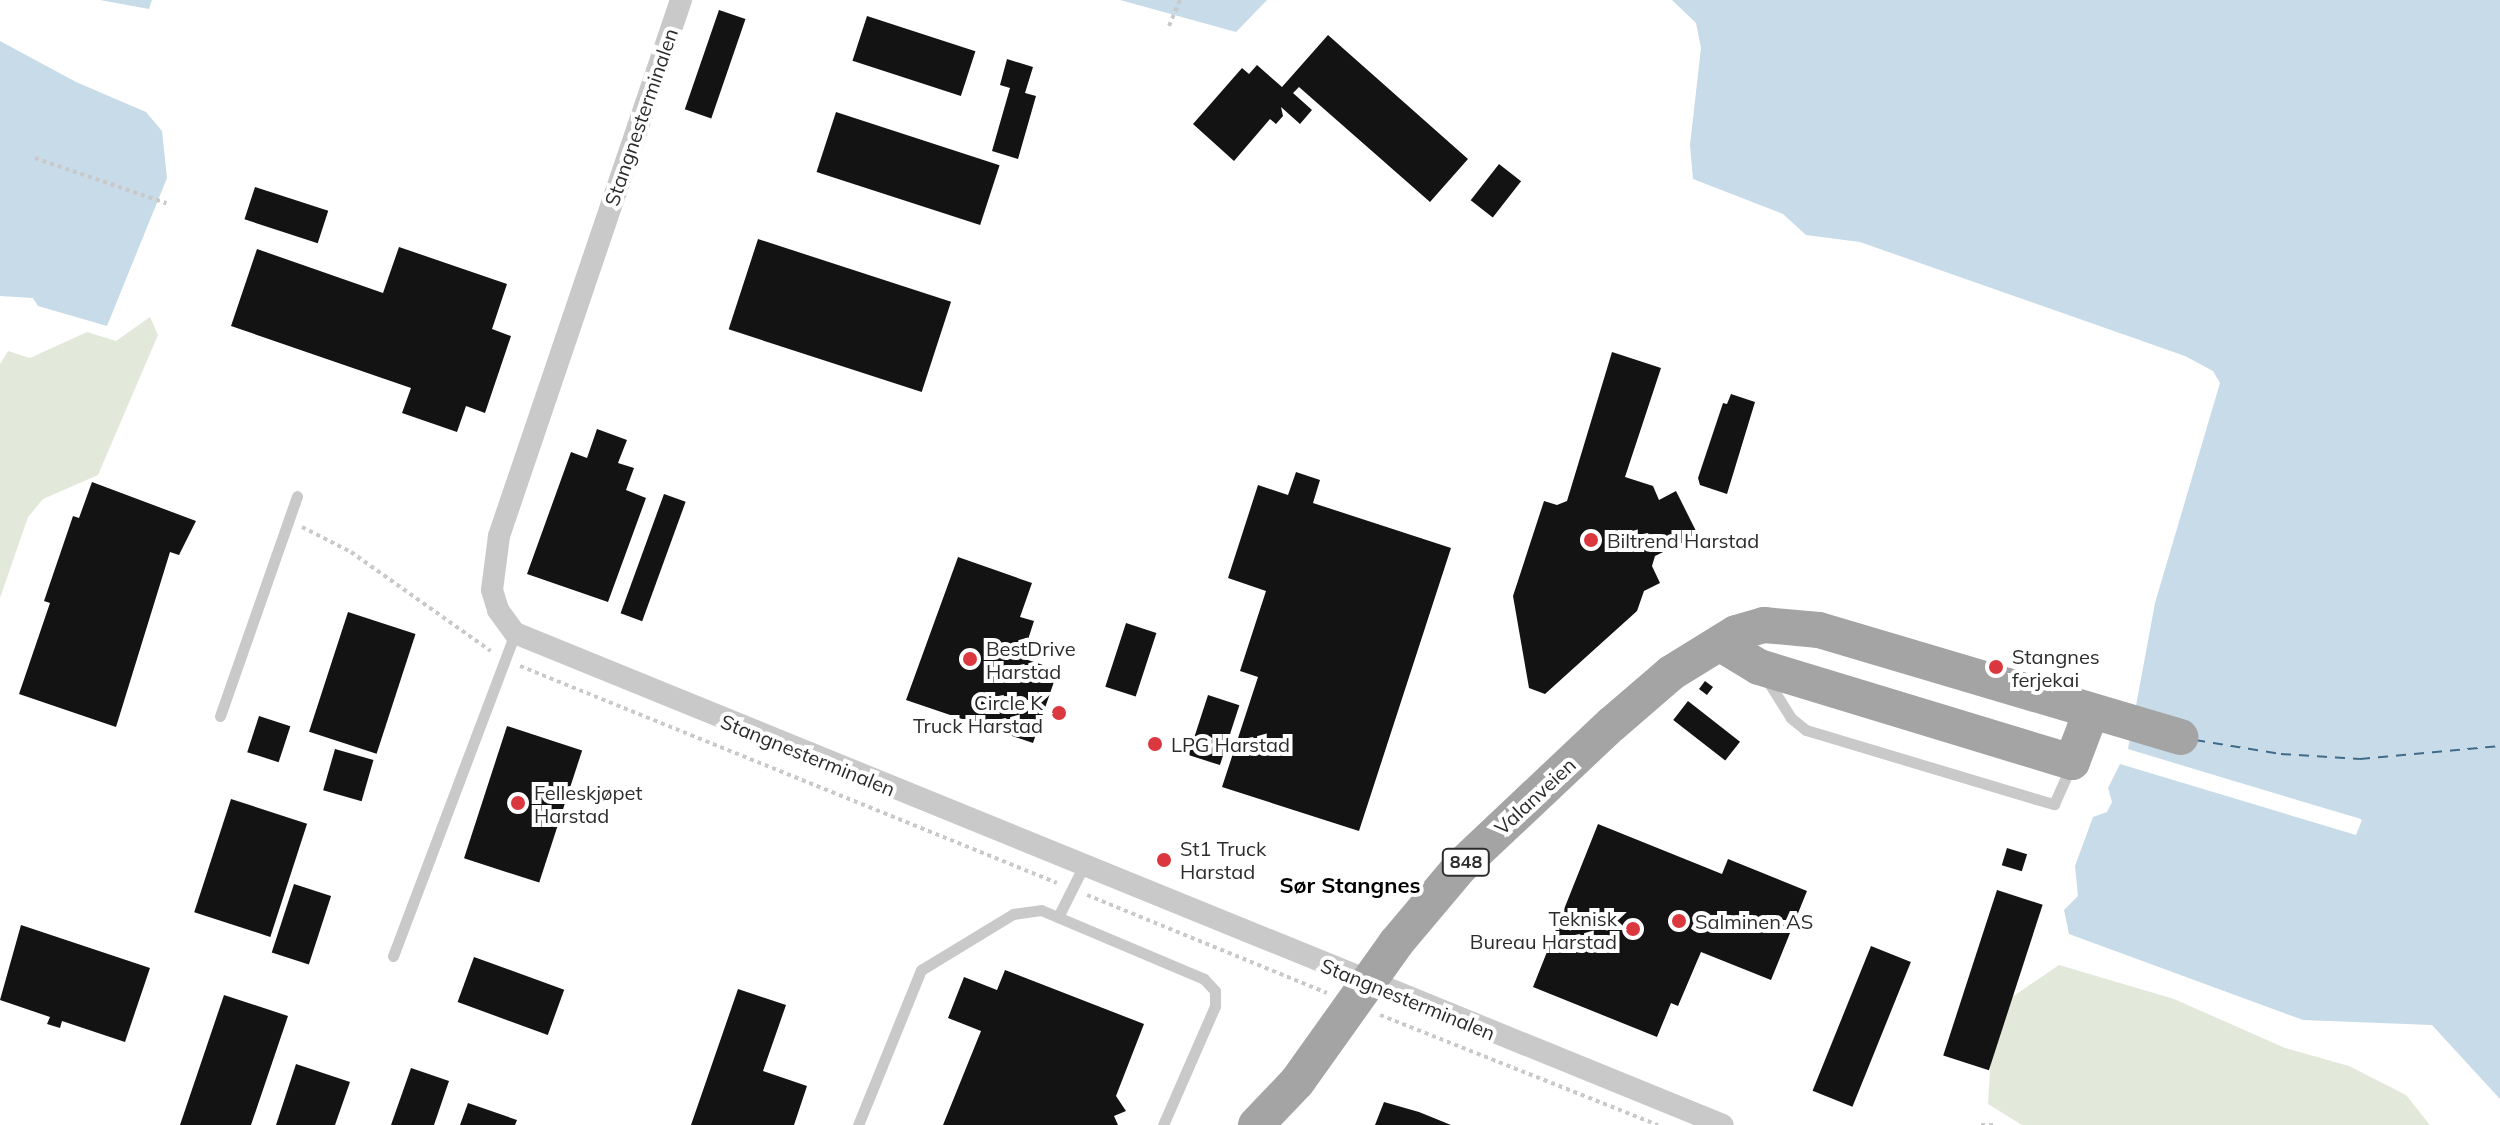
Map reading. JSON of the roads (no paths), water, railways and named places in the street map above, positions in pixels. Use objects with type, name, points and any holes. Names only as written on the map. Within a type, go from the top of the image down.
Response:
[{"type":"main road","name":"848","points":[[1721,644],[1736,633],[1764,625],[1794,624],[2180,737]]},
{"type":"main road","points":[[1721,644],[1759,667],[2072,762],[2105,716]]},
{"type":"main road","name":"Valanveien","points":[[1256,1125],[1371,998],[1429,902],[1499,829],[1671,673],[1721,644]]},
{"type":"street","name":"Stangnesterminalen","points":[[681,0],[499,536],[492,590],[498,610],[515,633],[1083,867],[1371,998],[1723,1125]]},
{"type":"lane","points":[[220,716],[297,496]]},
{"type":"lane","points":[[393,956],[515,633]]},
{"type":"lane","points":[[1058,917],[1083,867]]},
{"type":"lane","points":[[858,1125],[921,970],[1013,914],[1041,910],[1204,979],[1215,991],[1215,1006],[1163,1125]]},
{"type":"water","points":[[100,0],[152,0],[149,9]]},
{"type":"water","points":[[1120,0],[1267,0],[1236,32]]},
{"type":"water","points":[[1672,0],[2500,0],[2500,1099],[2432,1025],[2303,1020],[2069,934],[2064,910],[2078,896],[2075,866],[2093,817],[2107,812],[2112,802],[2108,788],[2120,764],[2356,835],[2362,820],[2128,749],[2155,603],[2220,383],[2213,371],[2185,356],[1860,242],[1806,235],[1783,214],[1693,179],[1690,145],[1701,48],[1696,23]]},
{"type":"water","points":[[0,41],[76,82],[146,112],[162,131],[167,178],[107,326],[38,306],[33,298],[0,296]]},
{"type":"place","name":"Biltrend Harstad","points":[[1591,540]]},
{"type":"place","name":"BestDrive Harstad","points":[[970,659]]},
{"type":"place","name":"Stangnes ferjekai","points":[[1996,667]]},
{"type":"place","name":"Circle K Truck Harstad","points":[[1059,713]]},
{"type":"place","name":"LPG Harstad","points":[[1155,744]]},
{"type":"place","name":"Felleskjøpet Harstad","points":[[518,803]]},
{"type":"place","name":"St1 Truck Harstad","points":[[1164,860]]},
{"type":"place","name":"Salminen AS","points":[[1679,921]]},
{"type":"place","name":"Teknisk Bureau Harstad","points":[[1633,929]]},
{"type":"district","name":"Sør Stangnes","points":[[1350,886]]}]
